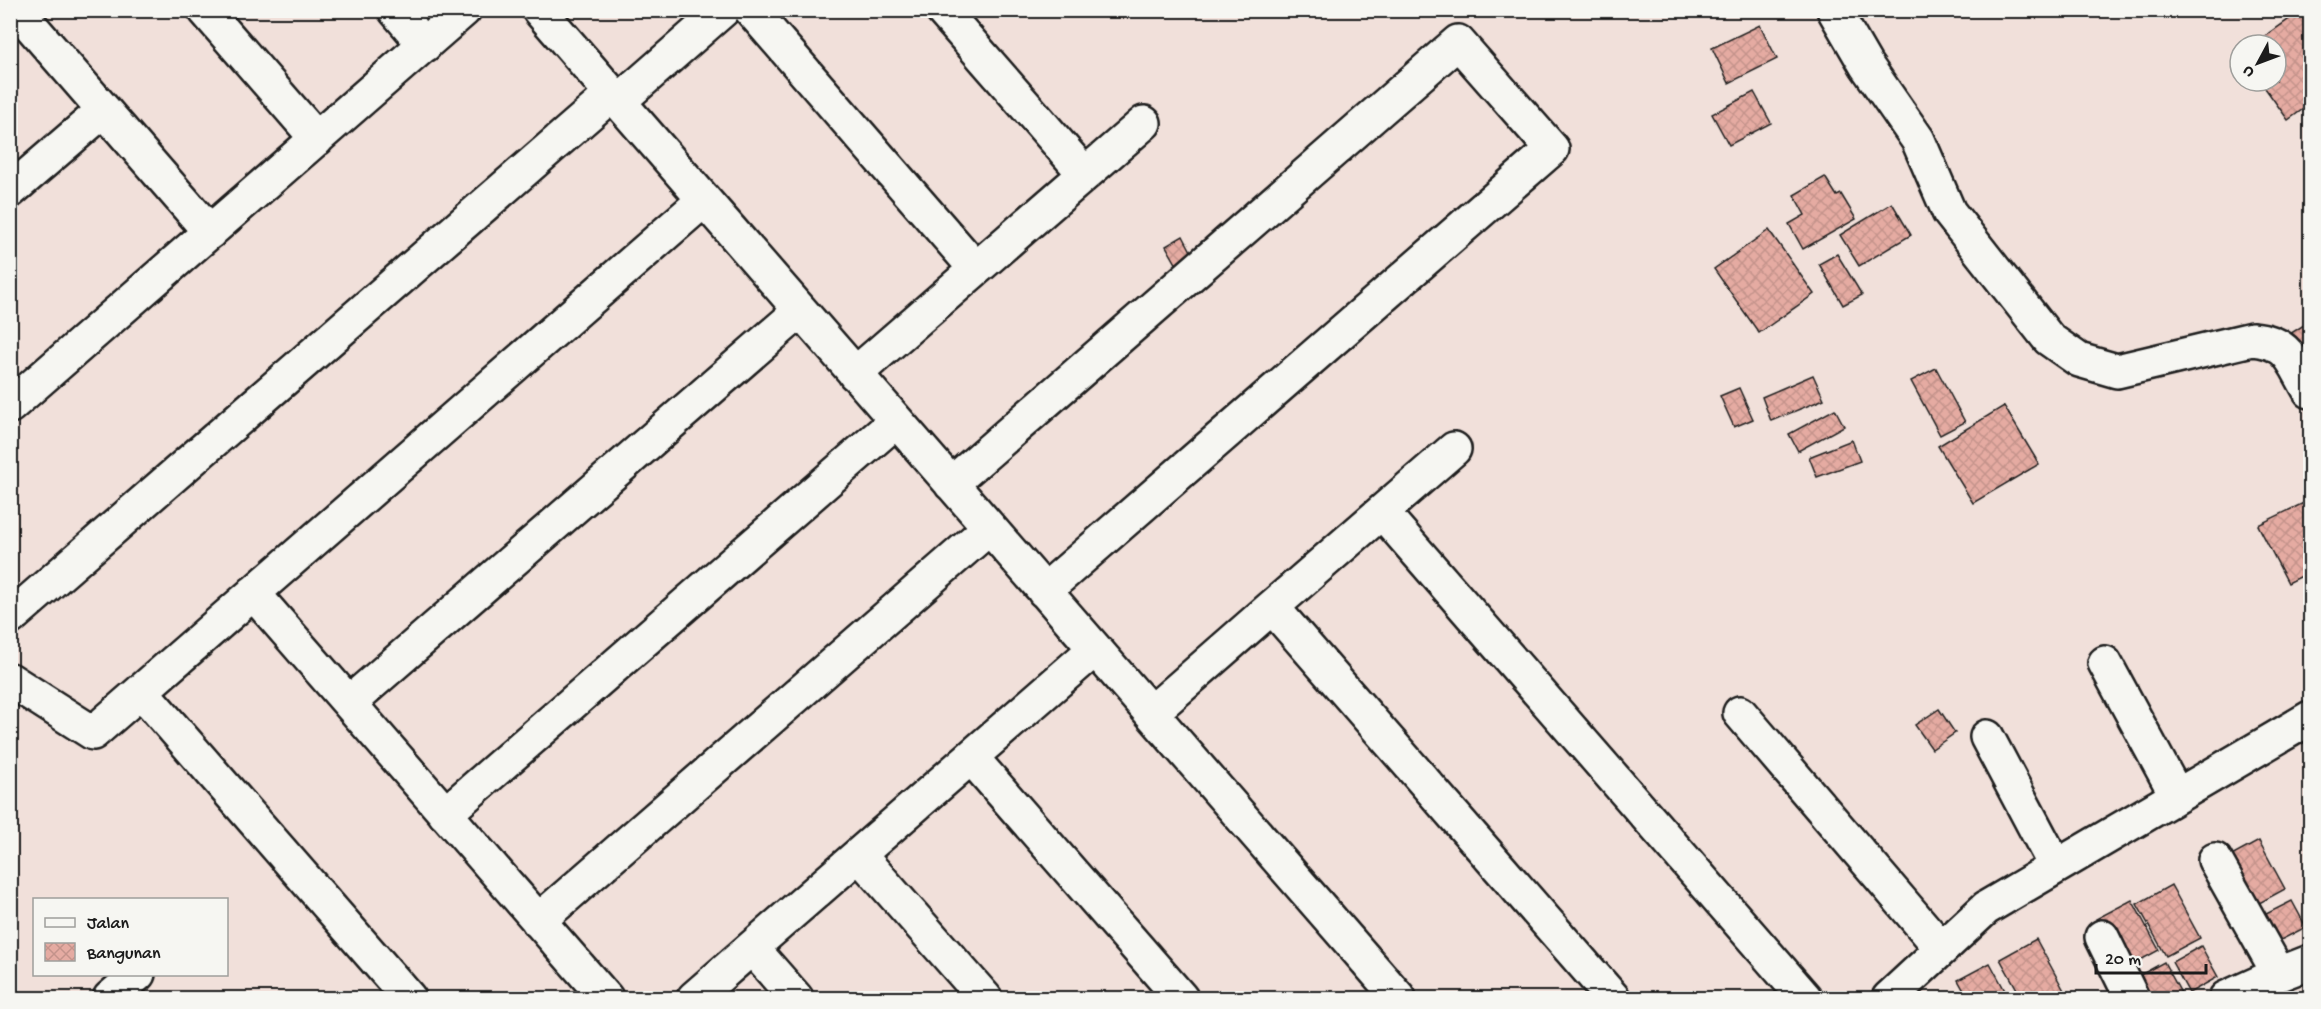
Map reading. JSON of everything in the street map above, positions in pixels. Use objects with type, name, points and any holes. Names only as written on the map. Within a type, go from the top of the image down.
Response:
[{"type":"street","points":[[17,10],[210,232]]},
{"type":"street","points":[[205,10],[317,139]]},
{"type":"street","points":[[395,10],[425,45]]},
{"type":"street","points":[[10,406],[464,10]]},
{"type":"street","points":[[539,10],[1399,999]]},
{"type":"street","points":[[10,618],[615,98],[723,10]]},
{"type":"street","points":[[751,10],[976,269]]},
{"type":"street","points":[[942,10],[1085,174]]},
{"type":"street","points":[[1834,10],[1866,65],[1918,140],[1949,212],[2049,339],[2079,360],[2117,371],[2252,339],[2268,340],[2284,348],[2310,391]]},
{"type":"street","points":[[951,484],[1458,42],[1552,149],[1044,591]]},
{"type":"street","points":[[10,191],[104,110]]},
{"type":"street","points":[[855,374],[1143,123]]},
{"type":"street","points":[[10,680],[93,733],[704,200]]},
{"type":"street","points":[[349,704],[800,310]]},
{"type":"street","points":[[445,814],[896,421]]},
{"type":"street","points":[[1151,713],[1454,449]]},
{"type":"street","points":[[1382,512],[1805,999]]},
{"type":"street","points":[[538,921],[989,528]]},
{"type":"street","points":[[253,593],[606,999]]},
{"type":"street","points":[[1272,607],[1613,999]]},
{"type":"street","points":[[694,999],[1095,649]]},
{"type":"street","points":[[2105,663],[2177,796]]},
{"type":"street","points":[[141,691],[410,999]]},
{"type":"street","points":[[1740,713],[1942,949]]},
{"type":"street","points":[[1889,999],[1986,908],[2310,718]]},
{"type":"street","points":[[1987,737],[2056,867]]},
{"type":"street","points":[[972,757],[1181,999]]},
{"type":"street","points":[[859,855],[985,999]]},
{"type":"street","points":[[2215,860],[2279,974]]},
{"type":"street","points":[[2102,937],[2132,999]]},
{"type":"street","points":[[752,948],[796,999]]},
{"type":"street","points":[[2226,999],[2310,962]]},
{"type":"street","points":[[110,999],[137,976]]},
{"type":"building","points":[[2302,10],[2310,10],[2310,104],[2288,120],[2269,93],[2288,93],[2288,33],[2270,33]]},
{"type":"building","points":[[1760,25],[1777,59],[1729,83],[1712,48]]},
{"type":"building","points":[[1754,92],[1771,123],[1729,145],[1712,114]]},
{"type":"building","points":[[1825,177],[1837,196],[1841,194],[1856,219],[1803,249],[1789,224],[1805,215],[1794,195]]},
{"type":"building","points":[[1892,203],[1911,235],[1859,266],[1840,235]]},
{"type":"building","points":[[1769,230],[1814,294],[1759,333],[1714,269]]},
{"type":"building","points":[[1183,236],[1194,257],[1178,267],[1166,246]]},
{"type":"building","points":[[1837,254],[1862,295],[1843,305],[1819,264]]},
{"type":"building","points":[[2310,321],[2310,377],[2285,337]]},
{"type":"building","points":[[1936,368],[1965,422],[1940,435],[1911,381]]},
{"type":"building","points":[[1813,375],[1824,399],[1771,421],[1762,397]]},
{"type":"building","points":[[1739,388],[1753,419],[1734,427],[1720,396]]},
{"type":"building","points":[[2004,406],[2039,464],[1973,503],[1938,446]]},
{"type":"building","points":[[1835,409],[1844,426],[1798,451],[1789,434]]},
{"type":"building","points":[[1852,440],[1860,461],[1817,477],[1809,457]]},
{"type":"building","points":[[2310,500],[2310,572],[2288,583],[2258,525]]},
{"type":"building","points":[[1939,709],[1955,733],[1932,749],[1915,725]]},
{"type":"building","points":[[2259,841],[2285,889],[2252,907],[2226,859]]},
{"type":"building","points":[[2171,885],[2200,938],[2166,956],[2137,904]]},
{"type":"building","points":[[2132,900],[2159,950],[2124,969],[2096,919]]},
{"type":"building","points":[[2292,901],[2306,927],[2269,946],[2256,919]]},
{"type":"building","points":[[2036,939],[2067,996],[2022,998],[2000,959]]},
{"type":"building","points":[[2201,946],[2218,977],[2189,993],[2172,962]]},
{"type":"building","points":[[2164,962],[2181,993],[2171,998],[2141,998],[2131,980]]},
{"type":"building","points":[[1990,963],[2009,998],[1968,998],[1958,980]]}]
